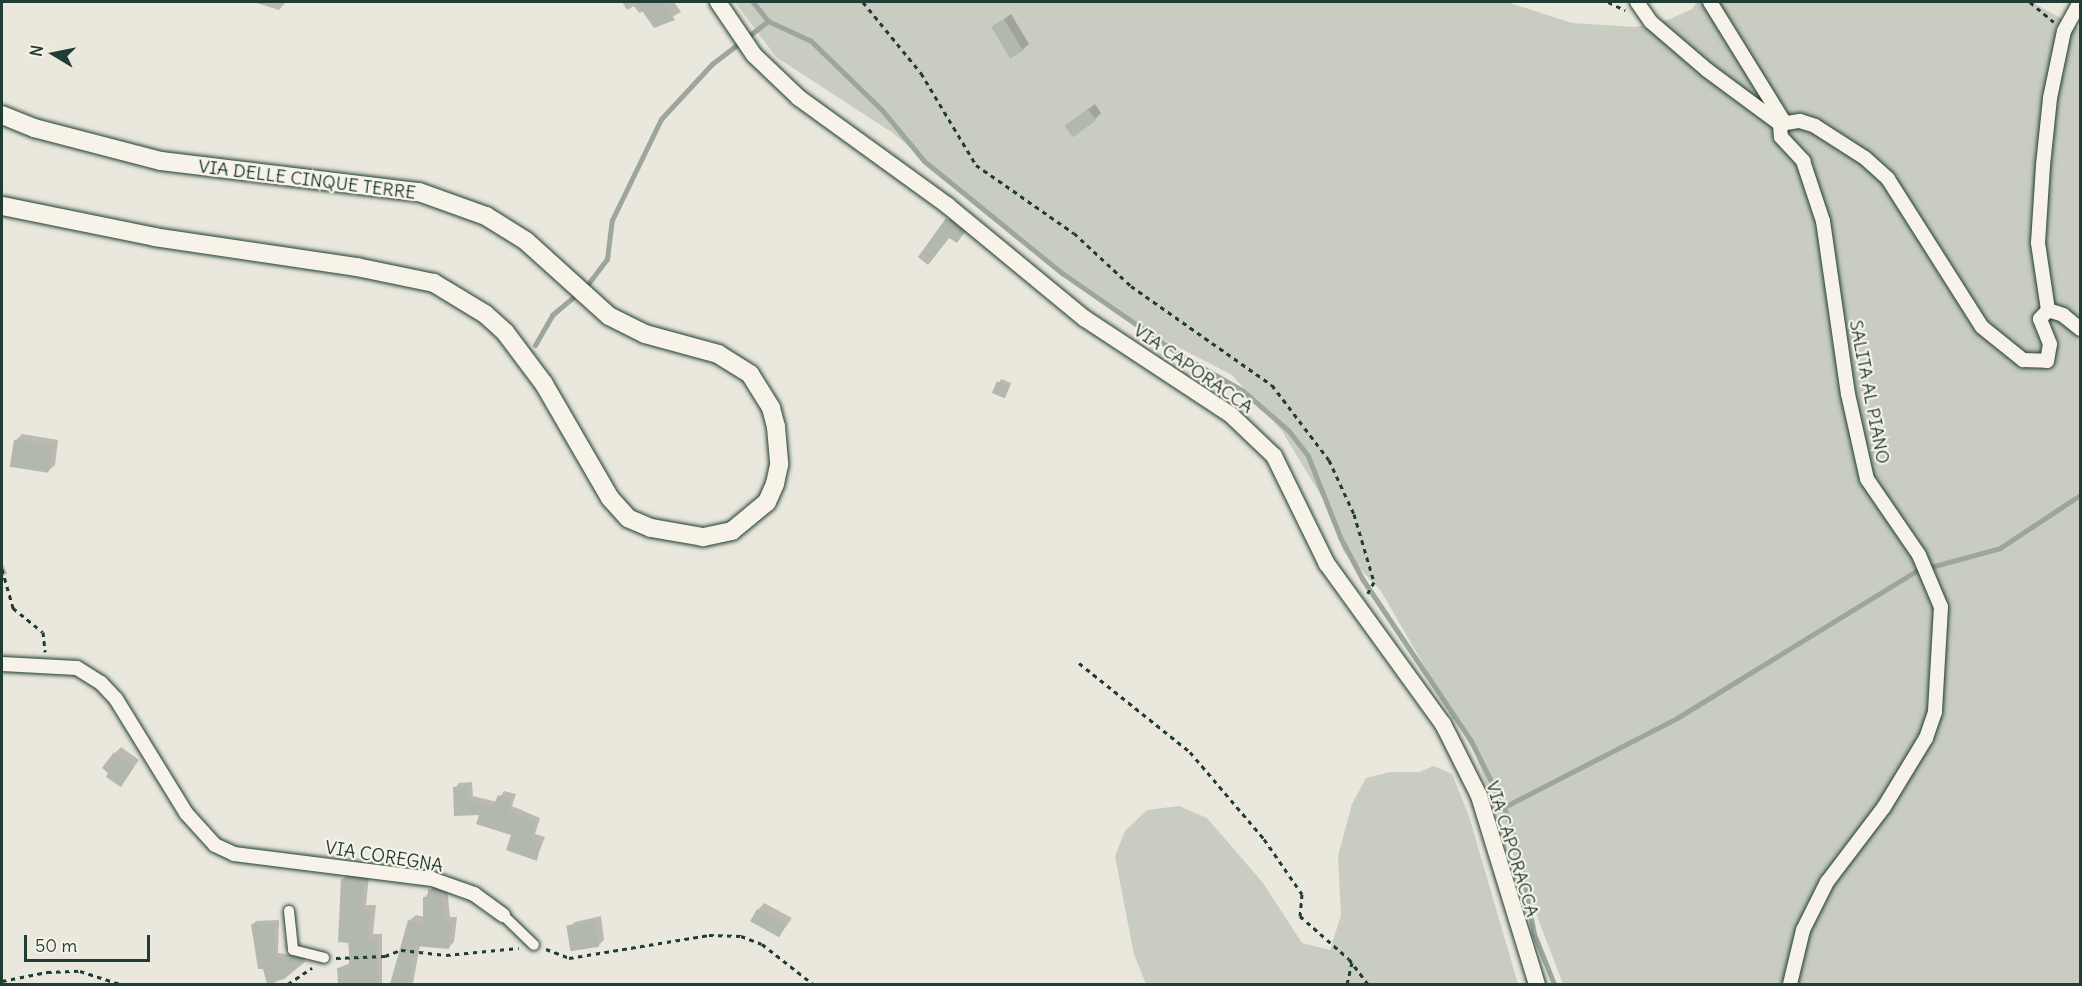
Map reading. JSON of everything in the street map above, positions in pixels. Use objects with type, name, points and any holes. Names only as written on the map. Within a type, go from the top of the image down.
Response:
[{"type":"main road","name":"VIA DELLE CINQUE TERRE","points":[[2,115],[34,128],[161,161],[418,192],[486,216],[526,241],[609,316],[627,327],[710,351],[750,374],[763,392],[776,427],[780,465],[775,484],[767,502],[732,531],[703,537],[651,528],[628,518],[610,498],[544,384],[505,332],[485,314],[434,283],[357,267],[167,240],[2,206]]},
{"type":"street","name":"VIA CAPORACCA","points":[[718,2],[754,56],[799,98],[948,206],[1084,318],[1231,415],[1274,456],[1328,564],[1443,723],[1479,796],[1537,984]]},
{"type":"street","points":[[1637,2],[1651,22],[1707,70],[1782,123],[1815,126],[1865,158],[1888,179],[1982,327],[2023,360],[2047,361],[2049,344],[2040,320],[2048,310],[2038,243],[2050,98],[2064,30],[2080,2]]},
{"type":"street","name":"SALITA AL PIANO","points":[[1710,2],[1782,123],[1781,137],[1803,161],[1824,221],[1848,394],[1868,479],[1919,555],[1941,607],[1935,712],[1926,738],[1884,807],[1827,882],[1803,930],[1790,984]]},
{"type":"street","points":[[2048,310],[2063,315],[2080,329]]},
{"type":"street","name":"VIA COREGNA","points":[[2,664],[77,668],[101,683],[116,699],[186,813],[215,845],[234,854],[432,879],[474,894],[503,915],[534,945]]},
{"type":"street","points":[[289,911],[292,950],[324,958]]},
{"type":"path","points":[[863,2],[921,73],[976,165],[1074,233],[1131,286],[1272,385],[1329,460],[1354,514],[1374,582],[1359,607]]},
{"type":"path","points":[[2030,2],[2064,30]]},
{"type":"path","points":[[2,569],[13,608],[43,632],[46,654],[35,664]]},
{"type":"path","points":[[1079,663],[1190,752],[1264,839],[1302,894],[1300,916],[1352,963],[1368,984]]},
{"type":"path","points":[[288,984],[324,958],[385,956],[401,950],[446,955],[534,945],[569,958],[709,935],[741,936],[762,944],[813,984]]},
{"type":"path","points":[[1347,984],[1352,963]]},
{"type":"path","points":[[2,981],[47,972],[80,971],[120,984]]},
{"type":"shaded area","points":[[735,2],[1507,2],[1572,23],[1635,27],[1668,20],[1692,9],[1697,2],[2032,2],[2080,29],[2080,984],[1563,984],[1475,754],[1381,591],[1344,552],[1323,499],[1282,431],[1232,375],[1145,330],[1045,262],[893,133],[776,57]]},
{"type":"shaded area","points":[[1434,766],[1452,774],[1469,816],[1518,984],[1146,984],[1134,955],[1115,856],[1125,831],[1147,810],[1179,806],[1207,818],[1263,883],[1302,943],[1330,950],[1341,915],[1338,856],[1352,804],[1366,778],[1390,772],[1419,772]]},
{"type":"building","points":[[636,2],[663,2],[675,20],[654,28]]},
{"type":"building","points":[[1004,19],[1023,51],[1010,58],[991,27]]},
{"type":"building","points":[[1088,109],[1096,120],[1073,137],[1065,126]]},
{"type":"building","points":[[946,218],[964,233],[957,243],[949,238],[928,265],[918,257]]},
{"type":"building","points":[[997,381],[1009,386],[1004,398],[992,393]]},
{"type":"building","points":[[14,440],[53,446],[48,473],[10,467]]},
{"type":"building","points":[[114,752],[134,767],[121,787],[106,777],[108,773],[102,768]]},
{"type":"building","points":[[468,786],[469,800],[493,806],[498,795],[512,799],[508,811],[536,822],[531,839],[541,842],[537,861],[506,850],[511,835],[476,824],[479,815],[454,816],[453,787]]},
{"type":"building","points":[[341,879],[364,881],[361,910],[371,910],[368,939],[377,939],[377,984],[338,984],[337,968],[349,968],[349,943],[338,942]]},
{"type":"building","points":[[428,889],[442,892],[444,922],[452,922],[449,949],[416,946],[409,984],[390,984],[408,920],[423,924],[423,897],[428,897]]},
{"type":"building","points":[[757,909],[786,925],[779,937],[750,921]]},
{"type":"building","points":[[595,921],[599,947],[570,951],[566,926]]},
{"type":"building","points":[[251,924],[275,924],[275,957],[306,961],[284,979],[267,984],[263,969],[258,969]]},
{"type":"waterway","points":[[753,2],[768,21],[811,41],[882,110],[924,161],[1062,273],[1182,356],[1243,391],[1288,430],[1308,456],[1340,537],[1363,580],[1471,741],[1504,807],[1519,854],[1534,934],[1554,984]]},
{"type":"waterway","points":[[585,288],[607,259],[612,220],[661,119],[712,64],[768,21]]},
{"type":"waterway","points":[[535,345],[552,315],[578,293]]},
{"type":"waterway","points":[[1504,807],[1677,718],[1916,571],[2000,548],[2080,495]]}]
